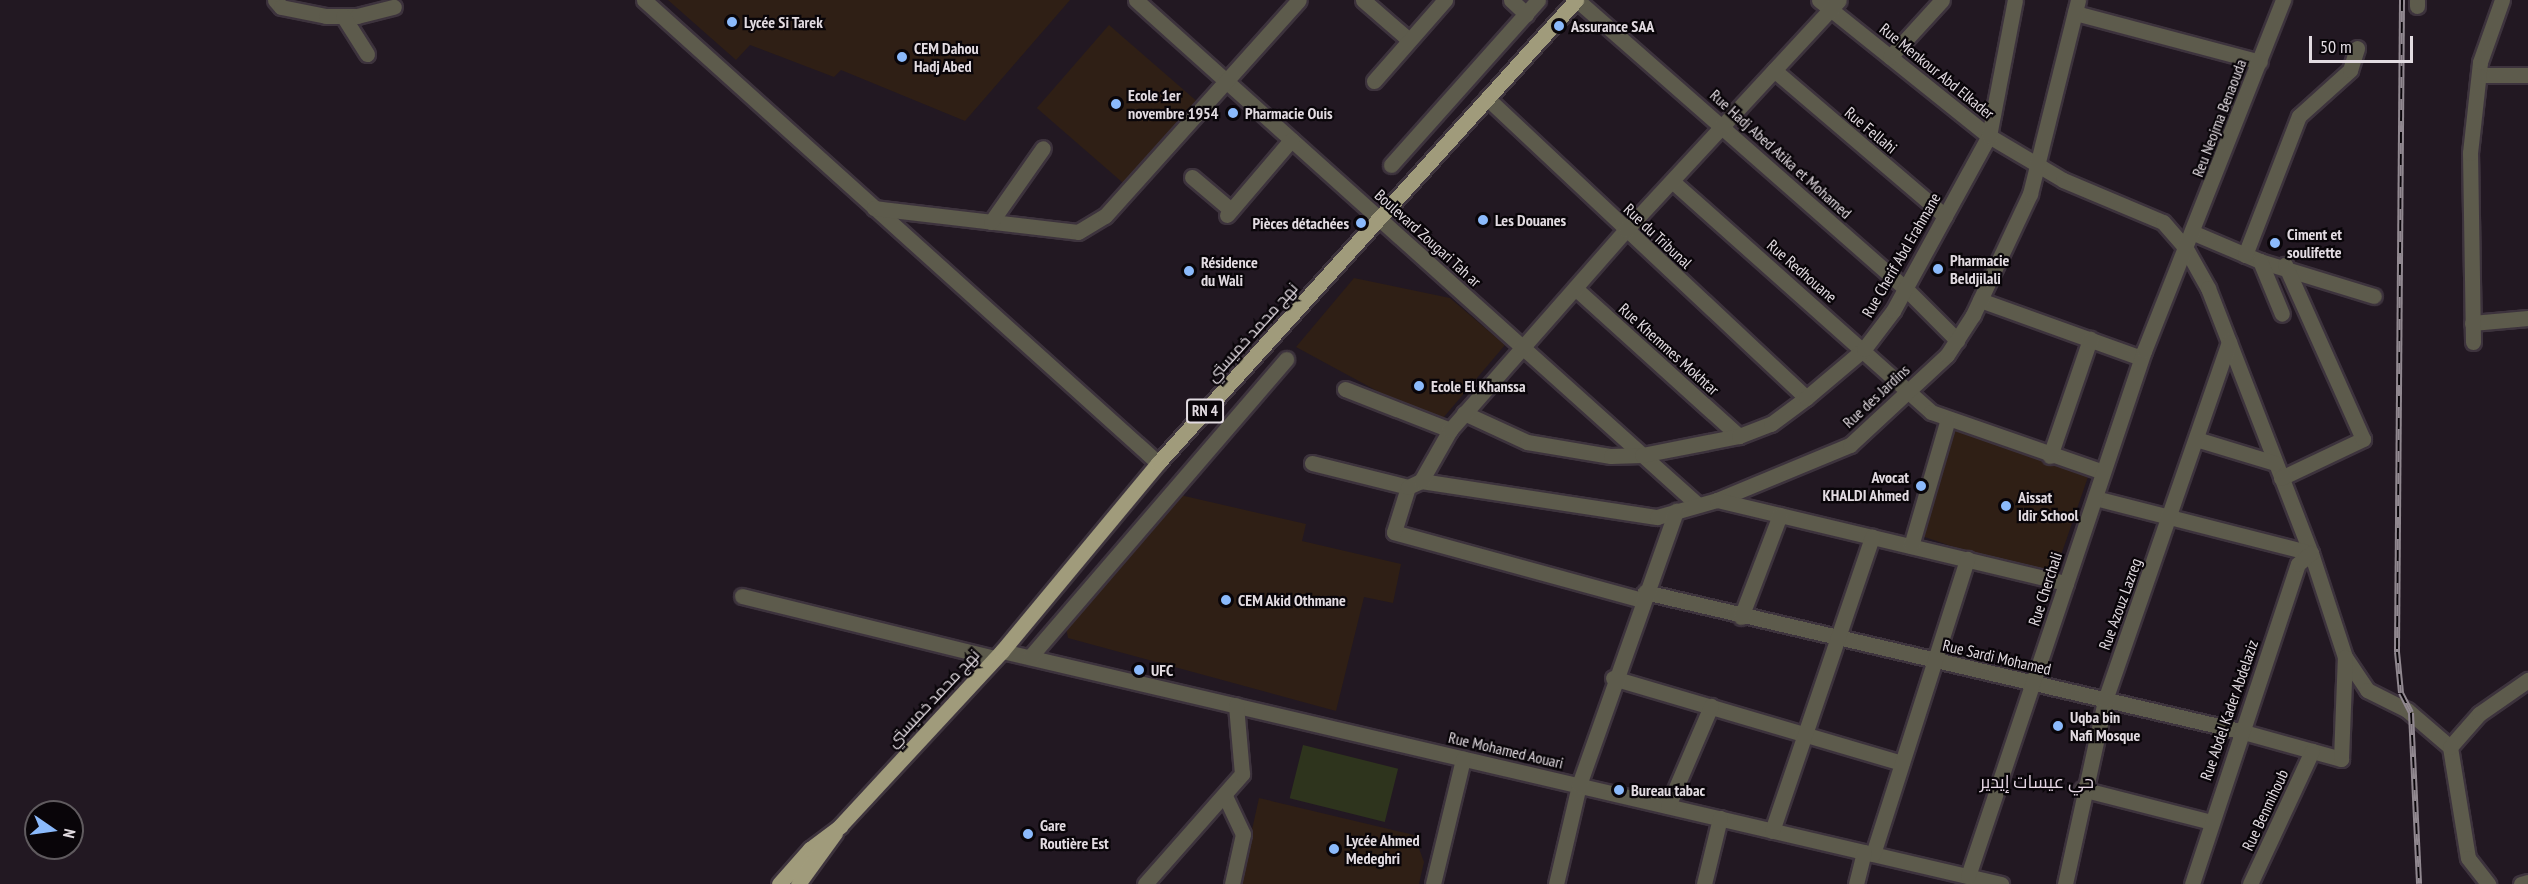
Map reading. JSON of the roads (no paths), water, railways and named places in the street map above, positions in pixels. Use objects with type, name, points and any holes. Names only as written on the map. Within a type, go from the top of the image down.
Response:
[{"type":"main road","name":"نهج محمد خميستي","points":[[840,826],[998,654],[1158,463],[1576,0]]},
{"type":"main road","name":"RN 4","points":[[779,884],[810,849],[840,826]]},
{"type":"main road","name":"RN 4","points":[[798,884],[840,826]]},
{"type":"street","points":[[275,0],[281,7],[340,16],[375,7],[394,7]]},
{"type":"street","points":[[341,0],[340,16],[367,54]]},
{"type":"street","points":[[644,0],[1158,463]]},
{"type":"street","name":"Boulevard Zougari Tah ar","points":[[1136,0],[1697,504]]},
{"type":"street","points":[[874,208],[1078,232],[1105,216],[1299,0]]},
{"type":"street","points":[[1363,0],[1409,40]]},
{"type":"street","points":[[1374,81],[1445,0]]},
{"type":"street","points":[[1511,0],[1526,14]]},
{"type":"street","points":[[1391,165],[1538,0]]},
{"type":"street","name":"Rue Hadj Abed Atika et Mohamed","points":[[1576,0],[1723,125],[1905,288],[1957,340]]},
{"type":"street","points":[[1890,57],[1942,0]]},
{"type":"street","name":"Rue Cherif Abd Erahmane","points":[[1464,413],[1527,442],[1611,456],[1642,455],[1739,436],[1771,424],[1806,398],[1864,349],[1905,288],[1989,136],[2015,0]]},
{"type":"street","name":"Reu Neojma Benaouda","points":[[2185,247],[2194,232],[2283,0]]},
{"type":"street","points":[[2473,342],[2470,153],[2479,75],[2502,0]]},
{"type":"street","points":[[1414,484],[1464,413],[1626,230],[1774,70],[1830,3]]},
{"type":"street","name":"Rue Menkour Abd Elkader","points":[[1830,3],[1890,57],[1989,136],[2035,166],[2163,222],[2185,247],[2208,288],[2311,553],[2345,657]]},
{"type":"street","points":[[2076,6],[2260,62]]},
{"type":"street","name":"Rue des Jardins","points":[[1312,463],[1414,484],[1657,517],[1717,500],[1850,445],[1907,392],[1957,340],[1980,300],[2030,194],[2076,6]]},
{"type":"street","points":[[2246,255],[2299,116],[2350,70],[2357,48]]},
{"type":"street","name":"Rue Fellahi","points":[[1774,70],[1945,216]]},
{"type":"street","points":[[2479,75],[2528,75]]},
{"type":"street","name":"Rue du Tribunal","points":[[1487,99],[1806,398]]},
{"type":"street","points":[[1192,177],[1229,212],[1292,140]]},
{"type":"street","points":[[991,222],[1043,148]]},
{"type":"street","name":"Rue Redhouane","points":[[1672,181],[1864,349],[1907,392],[1947,419],[2050,456],[2103,472]]},
{"type":"street","points":[[2194,232],[2260,261],[2285,265],[2374,296]]},
{"type":"street","name":"Rue Cherchali","points":[[1968,876],[2141,358],[2185,247]]},
{"type":"street","points":[[2260,261],[2282,314]]},
{"type":"street","points":[[2281,478],[2363,439],[2285,265]]},
{"type":"street","name":"Rue Khemmes Mokhtar","points":[[1575,288],[1739,436]]},
{"type":"street","points":[[1980,300],[2141,358]]},
{"type":"street","points":[[2472,323],[2528,318]]},
{"type":"street","points":[[2050,456],[2090,339]]},
{"type":"street","name":"Rue Azouz Lazreg","points":[[2065,884],[2082,789],[2105,700],[2229,342]]},
{"type":"street","points":[[1030,657],[1286,359]]},
{"type":"street","points":[[1345,389],[1450,430]]},
{"type":"street","points":[[1911,546],[1947,419]]},
{"type":"street","points":[[2196,439],[2275,463]]},
{"type":"street","name":"Rue Sardi Mohamed","points":[[1414,484],[1395,532],[1644,596],[2240,731],[2341,759],[2345,657]]},
{"type":"street","points":[[2095,498],[2169,520],[2311,553]]},
{"type":"street","points":[[1717,500],[2066,583]]},
{"type":"street","points":[[1556,884],[1579,785],[1613,678],[1676,511]]},
{"type":"street","points":[[1741,617],[1780,515]]},
{"type":"street","points":[[1772,831],[1872,537]]},
{"type":"street","name":"Rue Abdel Kader Abdelaziz","points":[[2192,884],[2240,731],[2298,564],[2311,553]]},
{"type":"street","points":[[1856,884],[1902,763],[1967,559]]},
{"type":"street","name":"Rue Mohamed Aouari","points":[[742,596],[998,654],[1030,657],[2001,884]]},
{"type":"street","points":[[2345,657],[2367,690],[2407,710],[2450,747],[2468,858],[2488,884]]},
{"type":"street","points":[[1613,678],[1902,763]]},
{"type":"street","points":[[2450,747],[2479,714],[2528,680]]},
{"type":"street","points":[[1145,884],[1236,785],[1243,765],[1236,705]]},
{"type":"street","points":[[1668,806],[1711,706]]},
{"type":"street","name":"Rue Benmihoub","points":[[2250,884],[2312,751]]},
{"type":"street","points":[[1433,884],[1463,759]]},
{"type":"street","points":[[2082,789],[2211,822]]},
{"type":"street","points":[[1225,796],[1243,834],[1232,884]]},
{"type":"street","points":[[1704,884],[1720,818]]},
{"type":"street","points":[[2521,884],[2528,882]]},
{"type":"railway","points":[[2402,0],[2397,652],[2401,693],[2411,713],[2419,884]]},
{"type":"place","name":"Lycée Si Tarek","points":[[732,22]]},
{"type":"place","name":"Assurance SAA","points":[[1559,26]]},
{"type":"place","name":"CEM Dahou Hadj Abed","points":[[902,57]]},
{"type":"place","name":"Ecole 1er novembre 1954","points":[[1116,104]]},
{"type":"place","name":"Pharmacie Ouis","points":[[1233,113]]},
{"type":"place","name":"Les Douanes","points":[[1483,220]]},
{"type":"place","name":"Pièces détachées","points":[[1361,223]]},
{"type":"place","name":"Ciment et soulifette","points":[[2275,243]]},
{"type":"place","name":"Pharmacie Beldjilali","points":[[1938,269]]},
{"type":"place","name":"Résidence du Wali","points":[[1189,271]]},
{"type":"place","name":"Ecole El Khanssa","points":[[1419,386]]},
{"type":"place","name":"Avocat KHALDI Ahmed","points":[[1921,486]]},
{"type":"place","name":"Aissat Idir School","points":[[2006,506]]},
{"type":"place","name":"CEM Akid Othmane","points":[[1226,600]]},
{"type":"place","name":"UFC","points":[[1139,670]]},
{"type":"place","name":"Uqba bin Nafi Mosque","points":[[2058,726]]},
{"type":"place","name":"Bureau tabac","points":[[1619,790]]},
{"type":"place","name":"Gare Routière Est","points":[[1028,834]]},
{"type":"place","name":"Lycée Ahmed Medeghri","points":[[1334,849]]},
{"type":"district","name":"حي عيسات إيدير","points":[[2037,782]]}]
